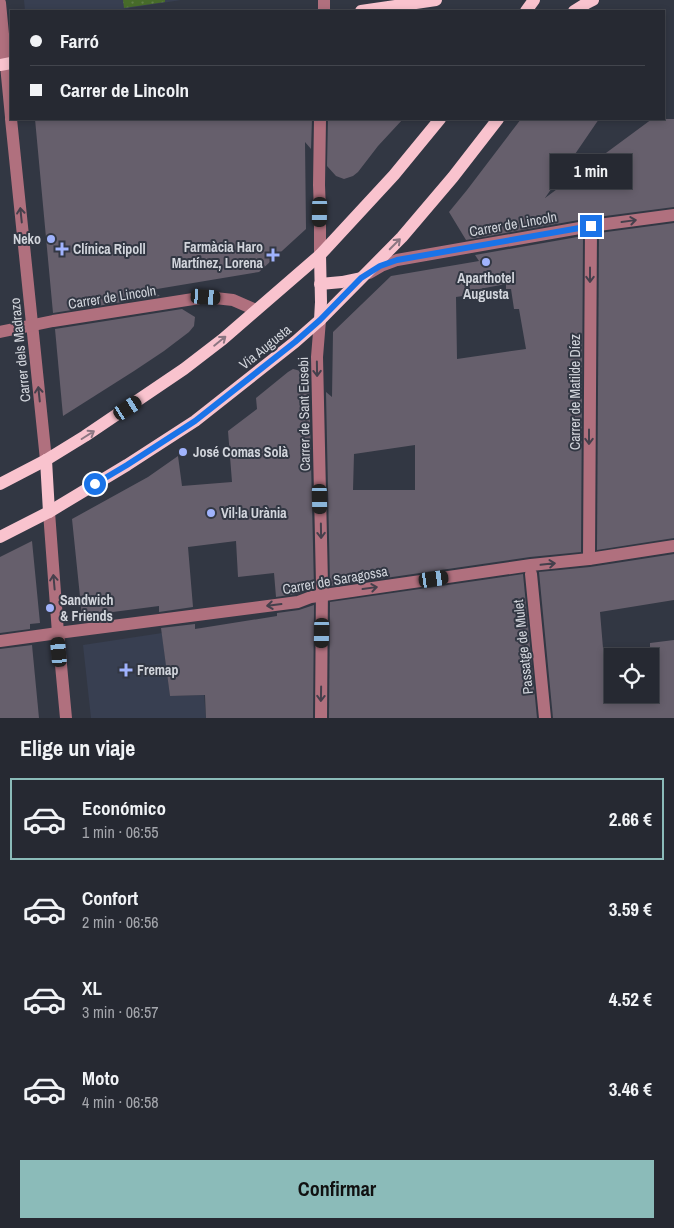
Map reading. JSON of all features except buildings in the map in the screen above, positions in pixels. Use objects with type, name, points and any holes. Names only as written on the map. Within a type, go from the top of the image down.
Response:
[{"type":"main road","points":[[368,10],[436,0]]},
{"type":"main road","points":[[576,10],[593,0]]},
{"type":"main road","points":[[0,484],[46,460],[85,436],[184,369],[223,339],[320,255],[394,175],[439,120]]},
{"type":"main road","name":"Via Augusta","points":[[0,537],[49,512],[195,421],[320,320],[402,237],[453,177],[497,120]]},
{"type":"main road","points":[[320,255],[320,320]]},
{"type":"main road","points":[[320,284],[361,278]]},
{"type":"main road","points":[[46,460],[49,512]]},
{"type":"street","name":"Carrer dels Madrazo","points":[[0,3],[10,107]]},
{"type":"street","name":"Carrer dels Madrazo","points":[[11,120],[46,460]]},
{"type":"street","points":[[320,120],[320,255]]},
{"type":"street","name":"Carrer de Lincoln","points":[[361,278],[380,266],[397,260],[591,226],[674,215]]},
{"type":"street","name":"Carrer de Matilde Díez","points":[[589,559],[591,226]]},
{"type":"street","name":"Carrer de Lincoln","points":[[0,332],[206,297],[233,300],[256,310]]},
{"type":"street","name":"Carrer de Sant Eusebi","points":[[320,320],[317,357],[322,596],[321,718]]},
{"type":"street","points":[[49,512],[66,718]]},
{"type":"street","name":"Carrer de Saragossa","points":[[0,641],[298,602],[322,596],[674,546]]},
{"type":"street","name":"Passatge de Mulet","points":[[531,574],[545,718]]},
{"type":"shaded area","points":[[24,0],[181,0],[117,10],[25,10]]},
{"type":"shaded area","name":"Fremap","points":[[162,633],[170,696],[204,695],[206,718],[91,718],[83,645]]},
{"type":"green space","points":[[123,0],[165,0],[165,2],[124,8]]},
{"type":"place","name":"Neko","points":[[51,239]]},
{"type":"place","name":"Clínica Ripoll","points":[[62,249]]},
{"type":"place","name":"Farmàcia Haro Martínez, Lorena","points":[[273,255]]},
{"type":"place","name":"Aparthotel Augusta","points":[[486,262]]},
{"type":"place","name":"José Comas Solà","points":[[183,452]]},
{"type":"place","name":"Vil·la Urània","points":[[211,513]]},
{"type":"place","name":"Sandwich & Friends","points":[[50,608]]},
{"type":"place","name":"Fremap","points":[[126,670]]},
{"type":"route","points":[[95,484],[195,421],[236,390],[320,320],[361,278],[380,266],[407,258],[591,226]]}]
